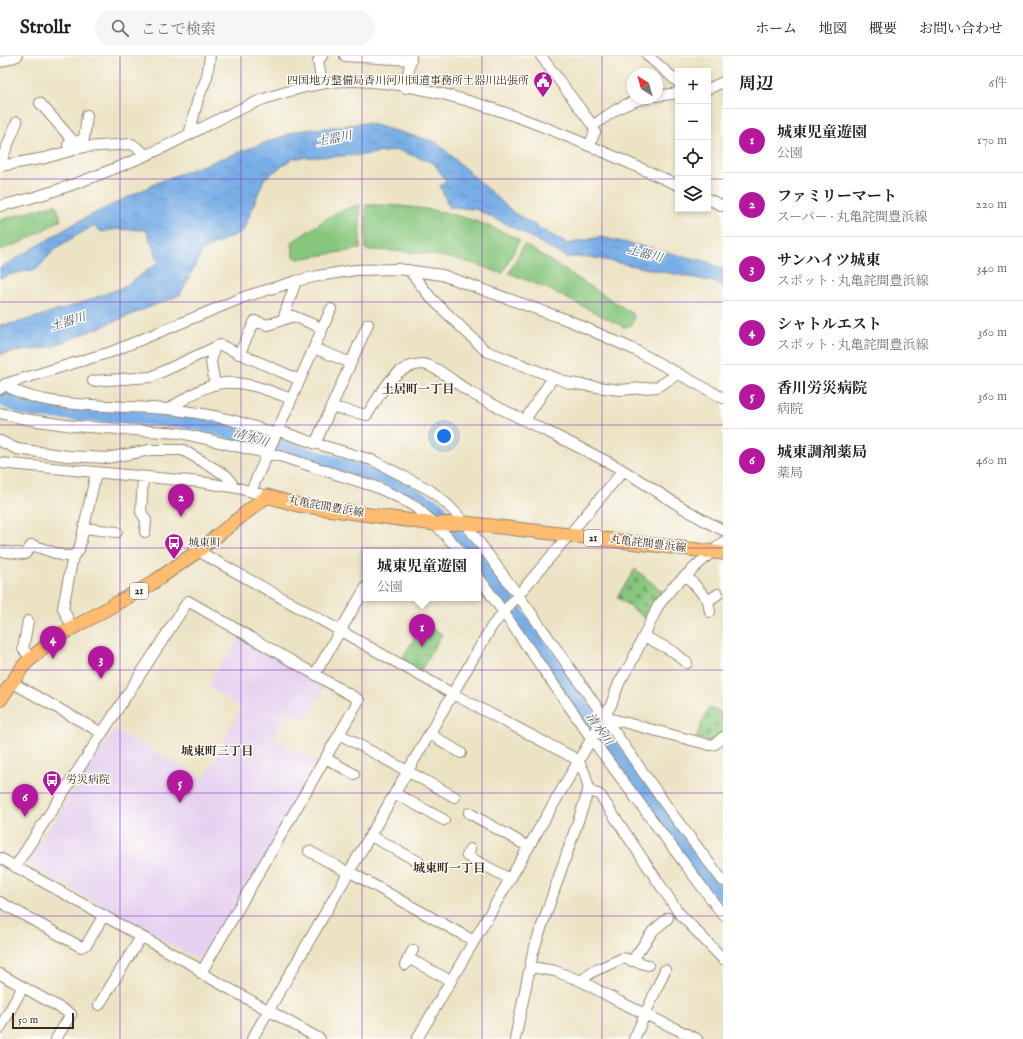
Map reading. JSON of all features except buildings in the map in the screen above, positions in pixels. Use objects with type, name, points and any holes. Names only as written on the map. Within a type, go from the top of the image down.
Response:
[{"type":"main road","name":"丸亀詫間豊浜線","points":[[267,496],[298,505],[434,524],[464,523],[717,552]]},
{"type":"main road","name":"21","points":[[0,700],[31,658],[53,639],[151,584],[198,551],[267,496]]},
{"type":"street","points":[[0,62],[18,56]]},
{"type":"street","points":[[189,134],[198,99],[207,77],[210,56]]},
{"type":"street","points":[[322,56],[318,61],[322,84]]},
{"type":"street","points":[[345,56],[411,58],[406,88]]},
{"type":"street","points":[[541,56],[593,126],[595,132],[589,146]]},
{"type":"street","points":[[648,56],[675,79]]},
{"type":"street","points":[[0,206],[60,189],[147,155],[236,111],[265,99],[322,84],[356,81],[406,88],[462,100],[511,115],[589,146],[675,184]]},
{"type":"street","points":[[711,88],[723,82]]},
{"type":"street","points":[[663,95],[675,93]]},
{"type":"street","points":[[40,103],[74,142]]},
{"type":"street","points":[[593,126],[617,108],[627,103]]},
{"type":"street","points":[[65,152],[68,145],[84,138],[87,115]]},
{"type":"street","points":[[0,165],[18,122]]},
{"type":"street","points":[[0,165],[45,158],[84,147],[132,144],[147,155]]},
{"type":"street","points":[[711,200],[723,206]]},
{"type":"street","points":[[2,387],[111,352],[244,297],[296,281],[355,270],[409,270],[442,276],[570,321],[633,349],[723,398]]},
{"type":"street","points":[[409,270],[431,298],[486,351],[569,383],[619,390],[657,387],[678,374]]},
{"type":"street","points":[[283,319],[296,281]]},
{"type":"street","points":[[251,491],[331,309]]},
{"type":"street","points":[[240,354],[255,321],[268,325],[294,316],[322,328]]},
{"type":"street","points":[[315,444],[368,324]]},
{"type":"street","points":[[93,381],[151,377],[220,345],[300,380]]},
{"type":"street","points":[[314,348],[351,363]]},
{"type":"street","points":[[214,349],[211,362],[215,386]]},
{"type":"street","points":[[331,407],[367,415],[387,384],[395,375],[410,366],[422,364],[431,365],[459,386],[623,471],[658,494],[723,530]]},
{"type":"street","points":[[525,420],[550,382],[552,376]]},
{"type":"street","points":[[168,409],[206,388],[224,383],[247,385],[272,391],[291,399]]},
{"type":"street","points":[[2,387],[39,399],[81,404],[168,409],[227,419],[372,460],[430,490],[464,523],[723,881]]},
{"type":"street","points":[[0,413],[24,419],[73,426],[180,433],[267,452],[376,487],[400,498],[434,524],[458,549]]},
{"type":"street","points":[[0,441],[17,449],[65,456],[107,458],[150,450],[183,450],[227,476],[234,487]]},
{"type":"street","points":[[65,456],[76,471]]},
{"type":"street","points":[[0,463],[200,482],[234,487],[267,496]]},
{"type":"street","points":[[252,1039],[396,794],[492,626],[623,471]]},
{"type":"street","points":[[72,628],[63,608],[73,556],[79,550],[96,473]]},
{"type":"street","points":[[143,477],[137,511],[146,520],[145,532]]},
{"type":"street","points":[[84,528],[117,532]]},
{"type":"street","points":[[417,1039],[578,760],[592,739],[664,597],[686,575],[717,552],[723,542]]},
{"type":"street","points":[[0,551],[26,554],[32,545],[64,556],[73,556]]},
{"type":"street","points":[[198,551],[453,694],[578,760],[585,774],[588,790],[533,952],[515,1039]]},
{"type":"street","points":[[686,575],[708,601],[710,612]]},
{"type":"street","points":[[481,580],[592,739],[723,915]]},
{"type":"street","points":[[315,674],[363,592]]},
{"type":"street","points":[[708,601],[718,594]]},
{"type":"street","points":[[15,867],[188,601],[360,700],[201,973]]},
{"type":"street","points":[[28,621],[23,649],[31,658]]},
{"type":"street","points":[[644,636],[674,652],[688,663]]},
{"type":"street","points":[[12,682],[102,733]]},
{"type":"street","points":[[604,717],[710,745],[715,744],[723,737]]},
{"type":"street","points":[[430,734],[461,753]]},
{"type":"street","points":[[341,735],[409,771],[443,786],[455,797]]},
{"type":"street","points":[[327,759],[354,774]]},
{"type":"street","points":[[588,790],[600,795],[679,913],[723,959]]},
{"type":"street","points":[[396,794],[444,820]]},
{"type":"street","points":[[469,813],[529,847]]},
{"type":"street","points":[[371,836],[419,862]]},
{"type":"street","points":[[470,849],[467,856],[510,879]]},
{"type":"street","points":[[309,851],[474,941]]},
{"type":"street","points":[[0,858],[196,967],[201,973],[320,1039]]},
{"type":"street","points":[[0,902],[81,947],[87,944],[104,915]]},
{"type":"street","points":[[632,961],[660,931],[668,918]]},
{"type":"street","points":[[99,1004],[141,937]]},
{"type":"street","points":[[581,981],[592,972],[620,955],[632,961],[648,965]]},
{"type":"street","points":[[409,957],[451,981]]},
{"type":"street","points":[[531,967],[555,971],[581,981],[697,1039]]},
{"type":"street","points":[[634,1039],[664,970]]},
{"type":"street","points":[[0,974],[71,1014],[56,1039]]},
{"type":"street","points":[[0,1028],[23,987]]},
{"type":"shaded area","points":[[240,637],[327,685],[305,720],[288,710],[272,738],[320,764],[206,959],[201,961],[26,864],[114,729],[205,779],[241,708],[207,685]]},
{"type":"green space","points":[[56,204],[61,220],[22,242],[0,250],[0,220]]},
{"type":"green space","points":[[360,205],[360,249],[298,259],[293,256],[292,242],[335,213]]},
{"type":"green space","points":[[366,205],[386,205],[426,209],[445,213],[483,224],[520,240],[502,274],[469,262],[436,255],[366,250]]},
{"type":"green space","points":[[524,244],[632,313],[634,317],[632,325],[624,327],[546,288],[509,273]]},
{"type":"green space","points":[[635,569],[663,592],[651,607],[646,619],[617,597]]},
{"type":"green space","points":[[423,623],[442,634],[420,672],[401,661]]},
{"type":"green space","points":[[708,708],[723,713],[723,732],[710,741],[696,738]]},
{"type":"water","name":"土器川","points":[[367,123],[436,142],[514,213],[567,244],[601,237],[705,261],[723,269],[723,287],[714,282],[590,257],[566,257],[509,225],[475,209],[449,207],[440,186],[446,181],[434,163],[397,150],[364,155],[293,158],[264,179],[243,231],[203,250],[180,295],[51,347],[0,354],[0,325],[16,323],[70,307],[124,287],[159,262],[146,230],[117,229],[102,232],[93,226],[56,248],[37,269],[0,278],[0,268],[79,221],[163,180],[297,131]]},
{"type":"waterway","name":"清水川","points":[[0,398],[24,408],[41,411],[181,420],[231,432],[387,479],[437,508],[471,549]]},
{"type":"waterway","name":"清水川","points":[[481,563],[690,858],[723,897]]},
{"type":"place","name":"四国地方整備局香川河川国道事務所土器川出張所","points":[[543,98]]},
{"type":"place","name":"ファミリーマート","points":[[181,517]]},
{"type":"place","name":"城東町","points":[[174,560]]},
{"type":"place","name":"城東児童遊園","points":[[422,647]]},
{"type":"place","name":"シャトルエスト","points":[[53,659]]},
{"type":"place","name":"サンハイツ城東","points":[[101,679]]},
{"type":"place","name":"労災病院","points":[[52,797]]},
{"type":"place","name":"香川労災病院","points":[[180,803]]},
{"type":"place","name":"城東調剤薬局","points":[[25,817]]},
{"type":"district","name":"土居町一丁目","points":[[418,389]]},
{"type":"district","name":"城東町三丁目","points":[[217,751]]},
{"type":"district","name":"城東町一丁目","points":[[449,868]]}]
